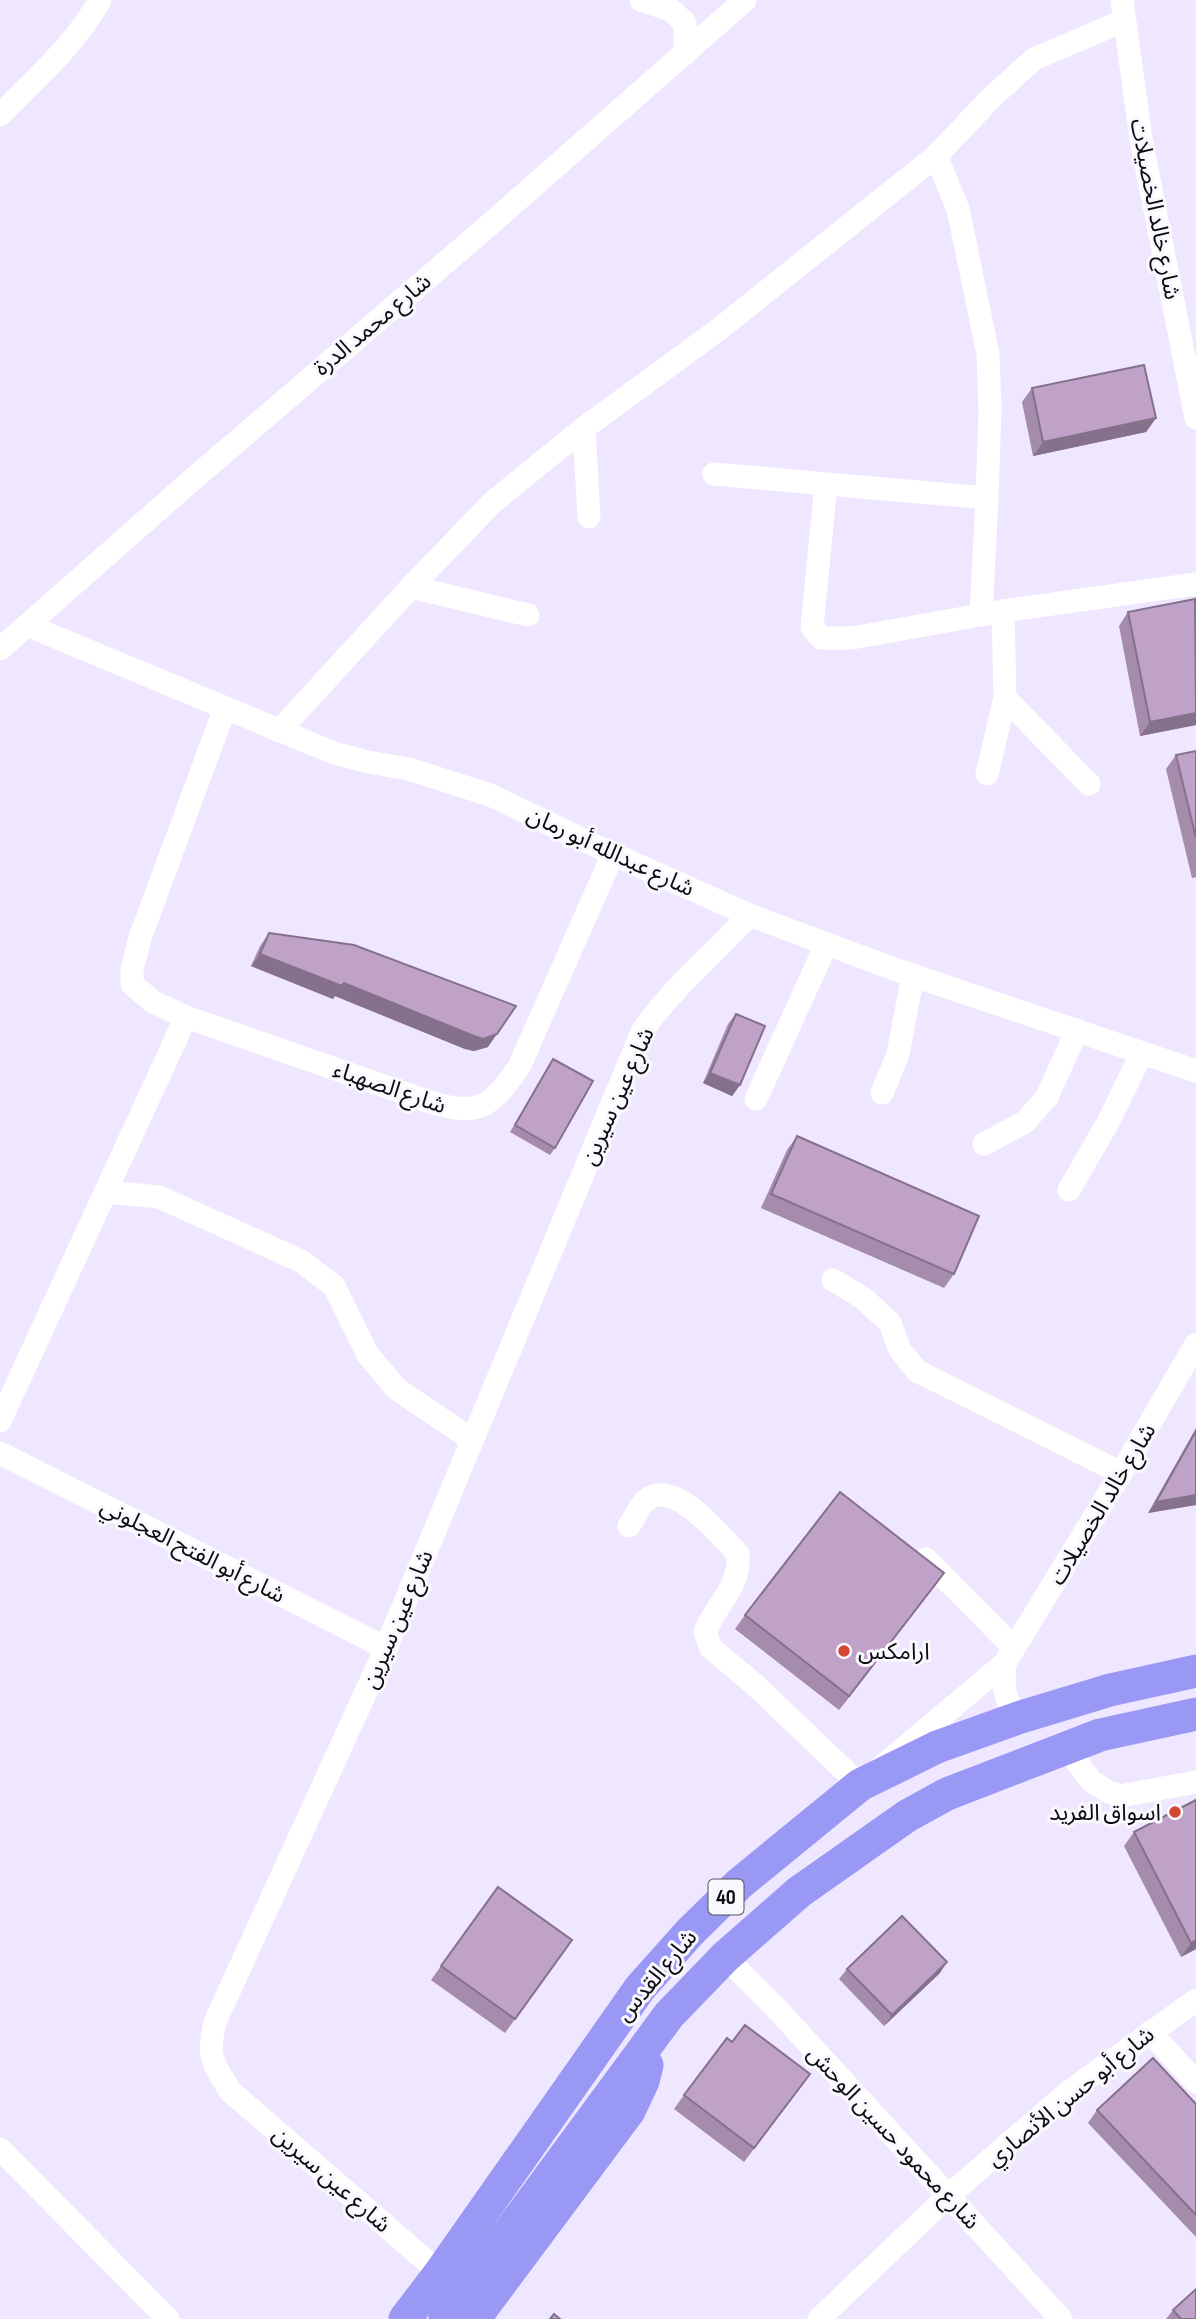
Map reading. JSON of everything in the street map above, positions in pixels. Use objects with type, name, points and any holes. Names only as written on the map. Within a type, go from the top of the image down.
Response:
[{"type":"highway","name":"شارع القدس","points":[[405,2319],[640,1988],[690,1932],[739,1884],[860,1785],[937,1747],[1018,1718],[1110,1690],[1196,1671]]},
{"type":"highway","name":"شارع القدس","points":[[445,2319],[669,2015],[725,1957],[799,1892],[907,1816],[947,1794],[1100,1735],[1196,1714]]},
{"type":"highway","points":[[474,2319],[629,2112],[643,2081],[652,2039]]},
{"type":"street","points":[[0,115],[71,42],[100,0]]},
{"type":"street","points":[[641,0],[671,10],[685,23],[685,54]]},
{"type":"street","name":"شارع محمد الدرة","points":[[0,649],[746,0]]},
{"type":"street","points":[[279,731],[411,586],[493,502],[584,428],[718,330],[936,156],[992,97],[1034,59],[1122,10]]},
{"type":"street","name":"شارع خالد الخصيلات","points":[[1122,10],[1141,139],[1196,418]]},
{"type":"street","points":[[936,156],[958,209],[988,354],[990,410],[987,498],[992,613],[1005,698],[987,774]]},
{"type":"street","points":[[584,428],[589,517]]},
{"type":"street","points":[[714,474],[987,498]]},
{"type":"street","points":[[826,484],[812,627],[816,635],[829,639],[852,638],[992,613],[1196,584]]},
{"type":"street","points":[[411,586],[527,615]]},
{"type":"street","name":"شارع عبدالله أبو رمان","points":[[29,626],[334,752],[368,762],[409,769],[490,795],[749,915],[826,945],[1196,1071]]},
{"type":"street","points":[[1005,698],[1089,784]]},
{"type":"street","name":"شارع الصهباء","points":[[225,708],[140,938],[132,969],[132,984],[153,1002],[186,1017],[443,1106],[456,1110],[480,1108],[501,1092],[519,1067],[613,854]]},
{"type":"street","name":"شارع عين سيرين","points":[[440,2273],[230,2091],[213,2064],[210,2047],[215,2022],[386,1648],[642,1032],[658,1009],[723,945],[749,915]]},
{"type":"street","points":[[756,1099],[826,945]]},
{"type":"street","points":[[882,1093],[898,1054],[913,975]]},
{"type":"street","points":[[0,1421],[186,1017]]},
{"type":"street","points":[[984,1144],[1025,1122],[1047,1097],[1077,1030]]},
{"type":"street","points":[[1069,1190],[1107,1124],[1142,1053]]},
{"type":"street","points":[[106,1192],[159,1197],[301,1261],[334,1286],[368,1355],[397,1389],[472,1440]]},
{"type":"street","points":[[833,1280],[863,1298],[890,1323],[900,1350],[917,1371],[1121,1473]]},
{"type":"street","name":"شارع خالد الخصيلات","points":[[860,1785],[1010,1655],[1196,1344]]},
{"type":"street","name":"شارع أبو الفتح العجلوني","points":[[0,1453],[386,1648]]},
{"type":"street","points":[[629,1526],[645,1501],[657,1496],[674,1498],[697,1511],[738,1554],[739,1569],[733,1587],[711,1616],[705,1632],[711,1648],[754,1684],[860,1785]]},
{"type":"street","points":[[926,1559],[1010,1655],[1003,1687],[1006,1700],[1018,1718]]},
{"type":"street","points":[[1066,1747],[1091,1781],[1120,1796],[1196,1782]]},
{"type":"street","name":"شارع محمود حسين الوحش","points":[[725,1957],[777,2009],[1061,2319]]},
{"type":"street","name":"شارع أبو حسن الأنصاري","points":[[819,2319],[948,2196],[1070,2091],[1196,2000]]},
{"type":"street","points":[[1150,2032],[1196,2082]]},
{"type":"street","points":[[0,2149],[168,2319]]},
{"type":"building","points":[[1144,365],[1156,418],[1043,442],[1032,388]]},
{"type":"building","points":[[1195,599],[1196,713],[1150,722],[1128,612]]},
{"type":"building","points":[[1196,751],[1196,838],[1176,755]]},
{"type":"building","points":[[269,933],[354,945],[516,1006],[497,1034],[483,1039],[344,983],[342,986],[260,954]]},
{"type":"building","points":[[736,1014],[765,1026],[740,1085],[710,1073]]},
{"type":"building","points":[[553,1059],[593,1081],[555,1148],[515,1125]]},
{"type":"building","points":[[797,1136],[979,1216],[954,1274],[771,1194]]},
{"type":"building","points":[[1196,1431],[1196,1495],[1156,1502]]},
{"type":"building","points":[[840,1492],[944,1573],[849,1696],[745,1615]]},
{"type":"building","points":[[1196,1800],[1196,1940],[1191,1943],[1134,1832]]},
{"type":"building","points":[[498,1887],[572,1940],[515,2019],[441,1966]]},
{"type":"building","points":[[902,1916],[947,1962],[892,2015],[847,1969]]},
{"type":"building","points":[[745,2025],[810,2074],[754,2148],[684,2095],[727,2038],[732,2042]]},
{"type":"building","points":[[1153,2058],[1196,2104],[1196,2215],[1097,2110]]},
{"type":"building","points":[[1196,2289],[1196,2319],[1181,2319],[1173,2310]]},
{"type":"place","name":"ارامكس","points":[[844,1651]]},
{"type":"place","name":"اسواق الفريد","points":[[1175,1812]]}]
